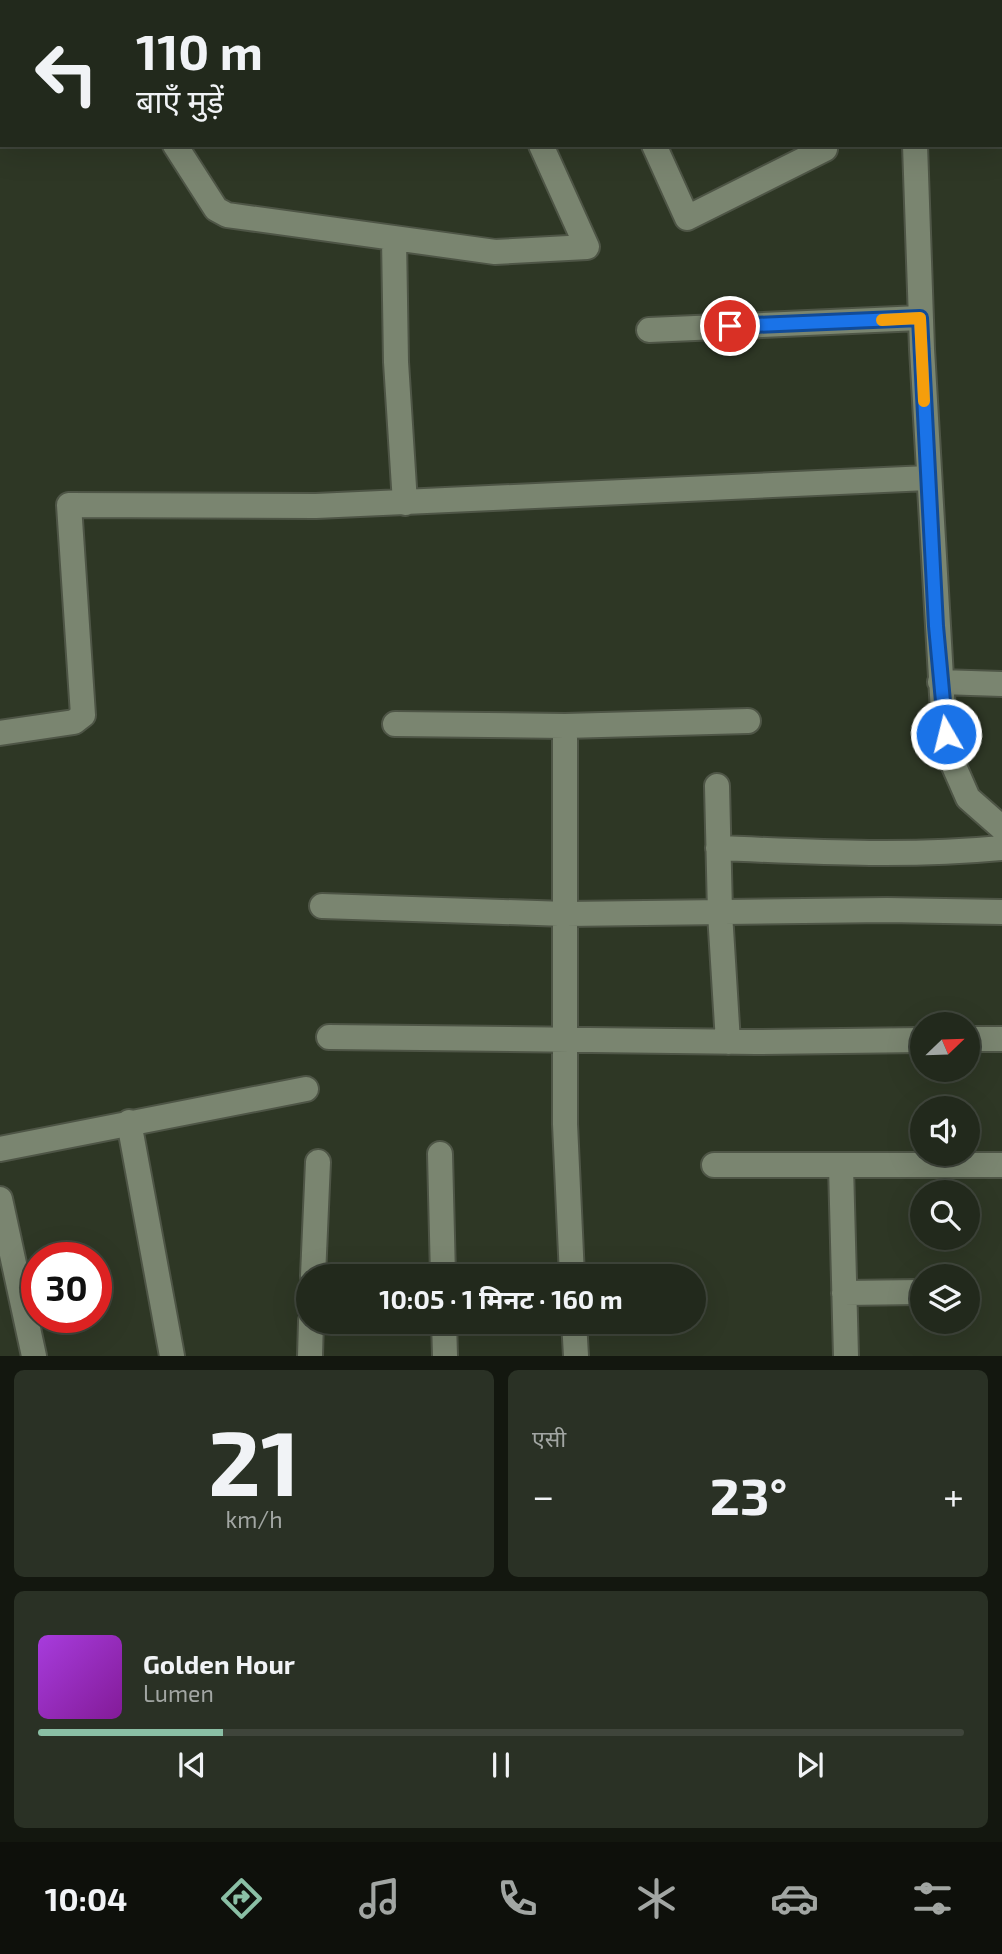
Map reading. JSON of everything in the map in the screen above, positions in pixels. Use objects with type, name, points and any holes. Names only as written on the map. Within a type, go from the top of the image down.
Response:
[{"type":"street","points":[[176,147],[216,209],[227,215],[495,252],[587,247],[542,147]]},
{"type":"street","points":[[655,147],[687,218],[825,149],[824,147]]},
{"type":"street","points":[[915,147],[920,318],[940,682],[950,757],[968,797],[1002,828]]},
{"type":"street","points":[[394,238],[396,362],[405,503]]},
{"type":"street","points":[[649,330],[920,318]]},
{"type":"street","points":[[0,733],[74,722],[83,715],[69,505],[316,506],[928,478]]},
{"type":"street","points":[[940,682],[1002,684]]},
{"type":"street","points":[[395,724],[565,726],[748,722]]},
{"type":"street","points":[[565,726],[565,1124],[571,1264]]},
{"type":"street","points":[[717,786],[720,913],[728,1042]]},
{"type":"street","points":[[718,848],[842,853],[956,853],[1002,848]]},
{"type":"street","points":[[322,906],[566,914],[887,910],[1002,912]]},
{"type":"street","points":[[329,1037],[728,1042],[910,1040]]},
{"type":"street","points":[[980,1039],[1002,1039]]},
{"type":"street","points":[[0,1149],[306,1089]]},
{"type":"street","points":[[129,1122],[172,1356]]},
{"type":"street","points":[[440,1154],[443,1264]]},
{"type":"street","points":[[314,1264],[318,1162]]},
{"type":"street","points":[[714,1165],[1002,1165]]},
{"type":"street","points":[[841,1166],[846,1356]]},
{"type":"street","points":[[0,1199],[33,1356]]},
{"type":"street","points":[[844,1293],[910,1292]]},
{"type":"street","points":[[310,1356],[311,1334]]},
{"type":"street","points":[[444,1334],[445,1356]]},
{"type":"street","points":[[575,1334],[576,1356]]},
{"type":"slow traffic","points":[[882,320],[920,318],[924,401]]},
{"type":"route","points":[[730,326],[920,318],[936,626],[946,734]]}]
